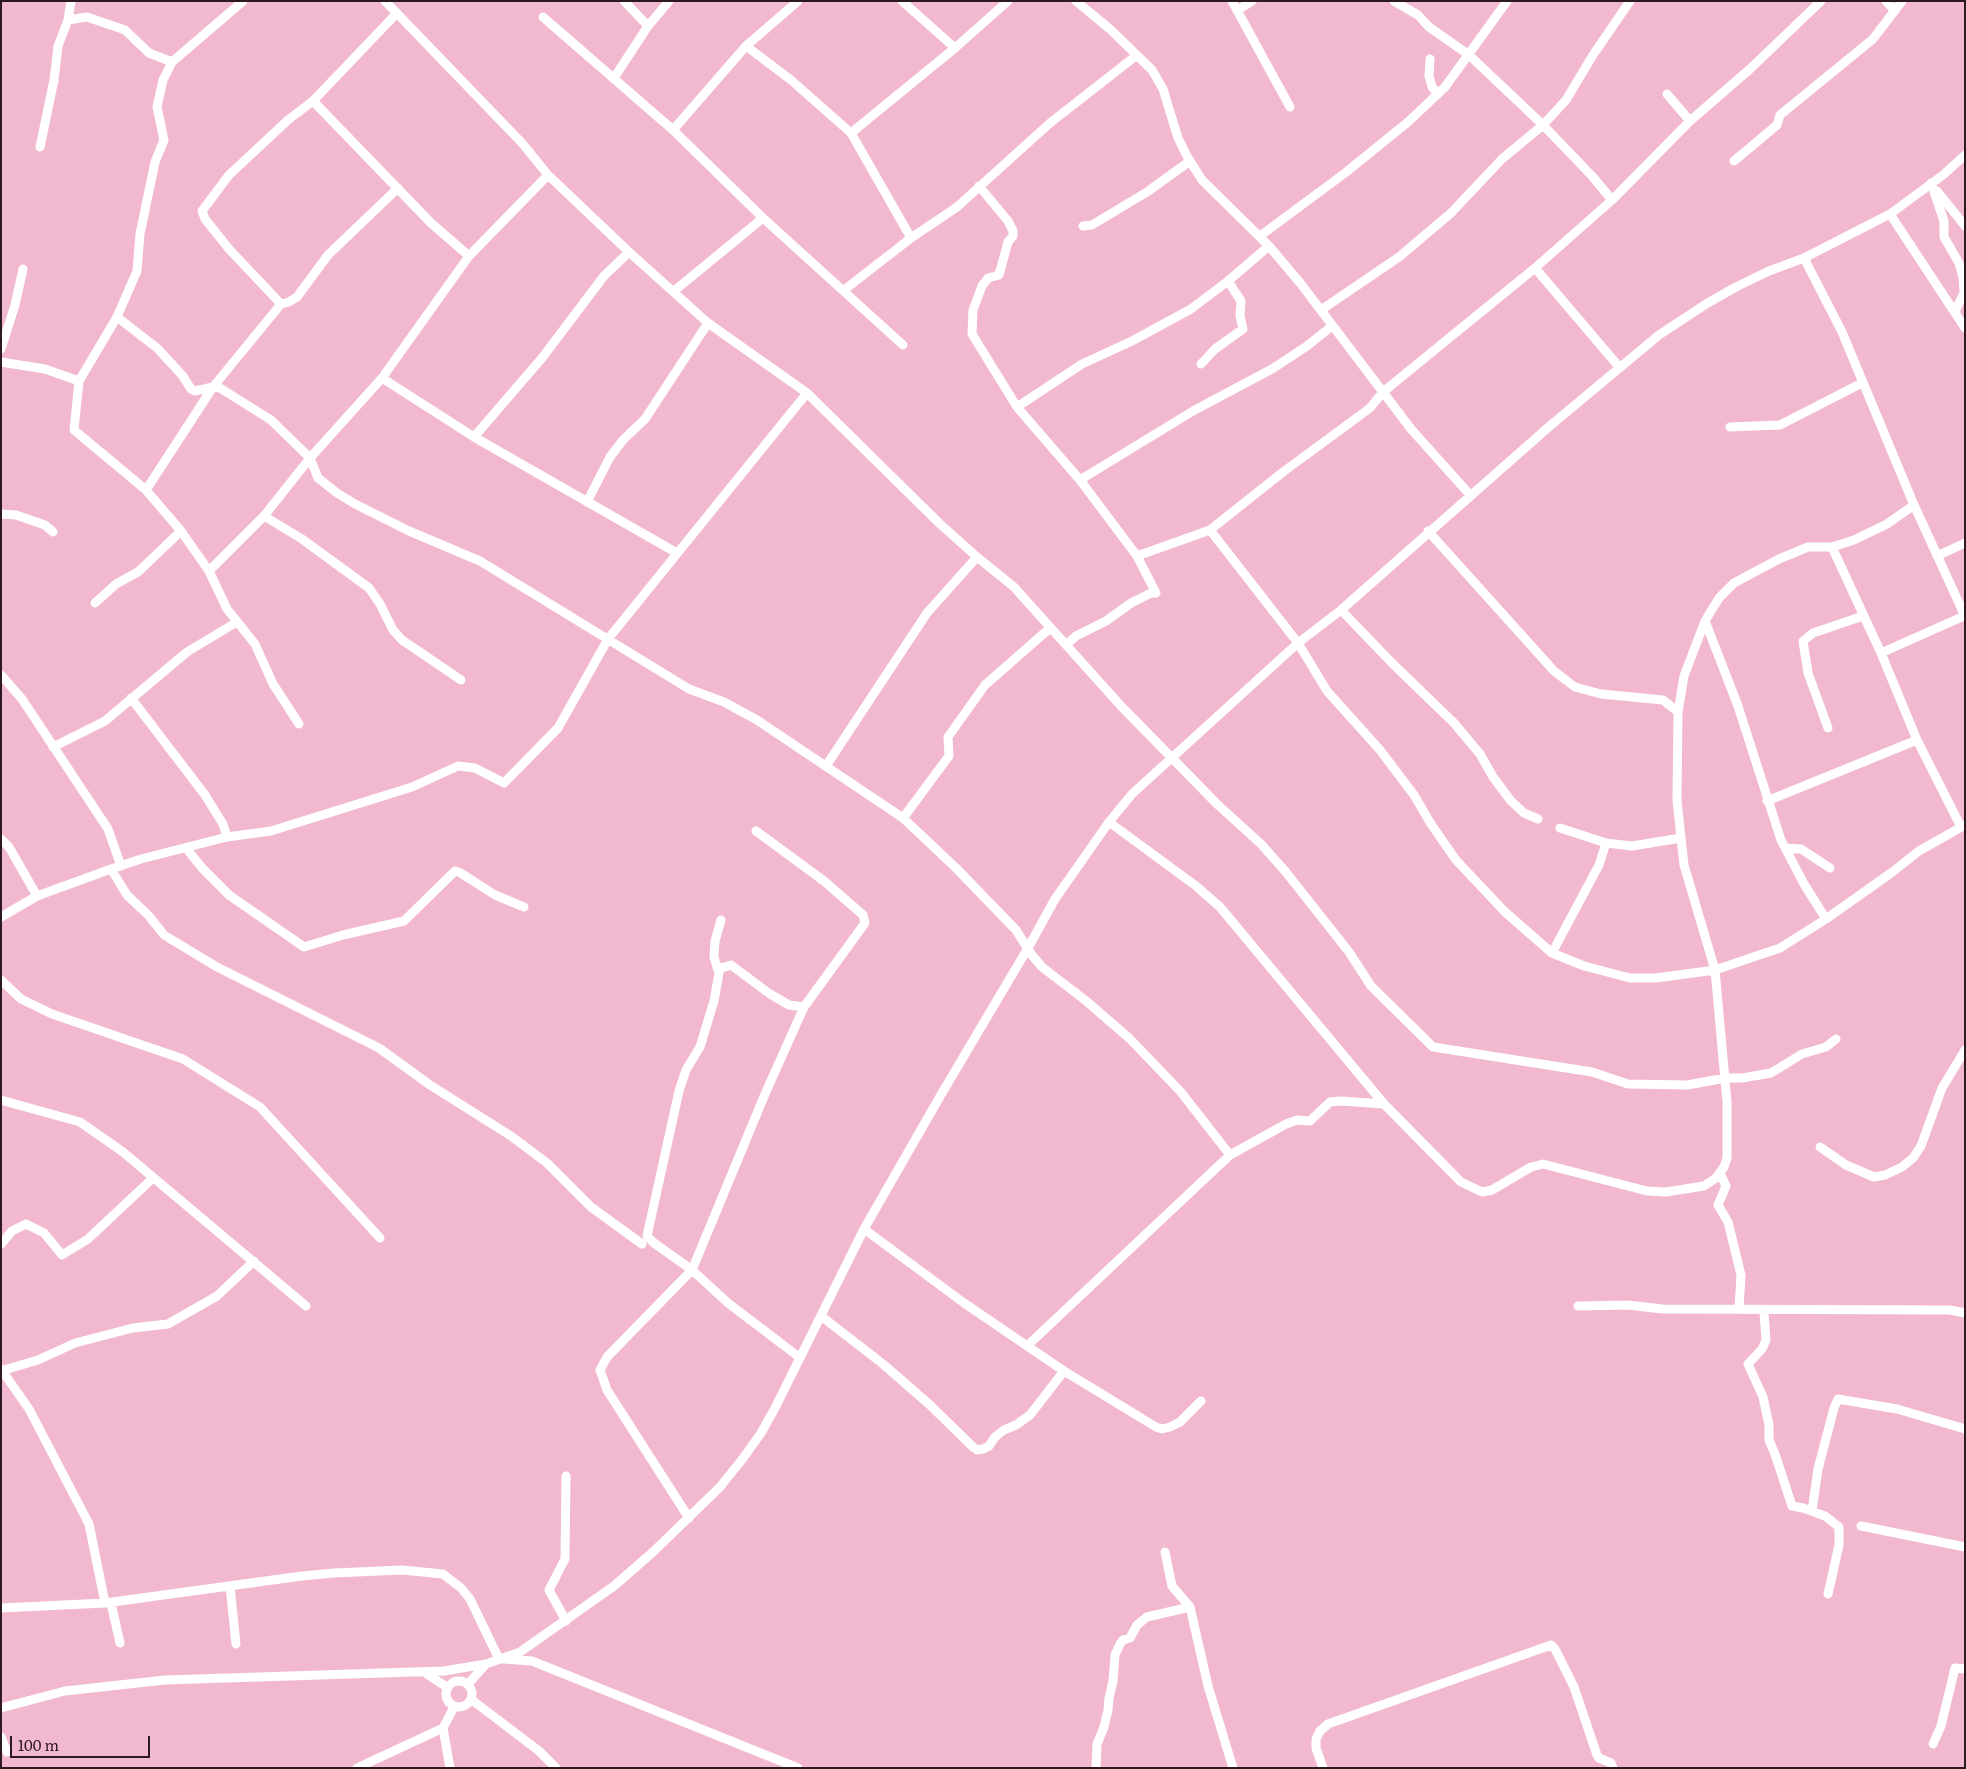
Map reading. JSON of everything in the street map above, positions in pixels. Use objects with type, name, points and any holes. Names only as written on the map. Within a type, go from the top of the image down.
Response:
[{"type":"street","points":[[40,147],[54,80],[58,46],[68,20],[71,1]]},
{"type":"street","points":[[243,1],[172,62],[163,80],[158,106],[164,140],[155,162],[140,234],[137,271],[118,317],[79,381],[74,430],[146,490],[181,531],[209,571],[227,609],[255,644],[274,684],[299,724]]},
{"type":"street","points":[[385,1],[522,143],[548,176],[629,252],[708,322],[807,393],[939,523],[1014,587],[1121,706],[1218,805],[1273,857],[1350,952],[1371,986],[1433,1047],[1592,1072],[1628,1084],[1687,1085],[1771,1073],[1796,1057],[1826,1047],[1836,1039]]},
{"type":"street","points":[[624,1],[648,26]]},
{"type":"street","points":[[614,78],[648,26],[668,1]]},
{"type":"street","points":[[673,130],[746,46],[798,1]]},
{"type":"street","points":[[902,1],[955,48]]},
{"type":"street","points":[[851,133],[955,48],[1008,1]]},
{"type":"street","points":[[1076,1],[1111,30],[1152,70],[1163,89],[1178,138],[1202,180],[1270,246],[1411,429],[1471,496]]},
{"type":"street","points":[[1232,1],[1290,107]]},
{"type":"street","points":[[1238,10],[1252,1]]},
{"type":"street","points":[[1394,1],[1418,15],[1429,27],[1468,54],[1543,125],[1592,176],[1612,200]]},
{"type":"street","points":[[1260,236],[1345,173],[1408,122],[1438,94],[1507,1]]},
{"type":"street","points":[[1321,310],[1399,257],[1451,213],[1502,159],[1543,125],[1566,100],[1592,55],[1630,1]]},
{"type":"street","points":[[1137,556],[1210,530],[1283,472],[1370,408],[1383,392],[1535,268],[1612,200],[1690,121],[1750,69],[1821,1]]},
{"type":"street","points":[[1886,1],[1895,11]]},
{"type":"street","points":[[1734,161],[1777,125],[1780,115],[1873,39],[1902,1]]},
{"type":"street","points":[[281,304],[229,250],[205,220],[202,211],[229,175],[288,120],[313,102],[397,13]]},
{"type":"street","points":[[68,20],[86,17],[125,30],[149,53],[172,62]]},
{"type":"street","points":[[543,17],[673,130],[763,218],[903,345]]},
{"type":"street","points":[[746,46],[791,80],[851,133],[911,238]]},
{"type":"street","points":[[844,290],[911,238],[957,207],[1050,123],[1137,55]]},
{"type":"street","points":[[1430,59],[1432,87],[1438,94]]},
{"type":"street","points":[[1667,94],[1690,121]]},
{"type":"street","points":[[313,102],[431,223],[469,256]]},
{"type":"street","points":[[1,1708],[65,1691],[165,1680],[424,1672],[444,1671],[486,1664],[520,1652],[614,1586],[689,1518],[720,1487],[744,1457],[775,1408],[864,1229],[1055,900],[1109,822],[1132,794],[1298,643],[1341,610],[1428,532],[1659,335],[1706,304],[1768,271],[1804,258],[1890,214],[1932,184],[1965,155]]},
{"type":"street","points":[[1083,226],[1092,226],[1147,192],[1190,161]]},
{"type":"street","points":[[209,571],[264,516],[310,458],[382,378],[469,256],[548,176]]},
{"type":"street","points":[[1932,184],[1965,226]]},
{"type":"street","points":[[1932,184],[1944,220],[1944,237],[1960,263],[1963,277],[1964,293],[1955,311]]},
{"type":"street","points":[[979,186],[1008,221],[1013,231],[1013,236],[1008,242],[1000,275],[988,278],[982,286],[973,310],[972,334],[1016,407],[1080,480],[1137,556],[1156,593],[1151,593],[1131,603],[1106,621],[1076,636],[1066,645]]},
{"type":"street","points":[[146,490],[213,387],[281,304],[290,302],[297,297],[328,255],[398,188]]},
{"type":"street","points":[[1890,214],[1965,328]]},
{"type":"street","points":[[674,291],[763,218]]},
{"type":"street","points":[[1016,407],[1082,364],[1132,341],[1191,309],[1270,246]]},
{"type":"street","points":[[474,437],[542,358],[604,276],[629,252]]},
{"type":"street","points":[[1804,258],[1842,332],[1914,506],[1965,616],[1881,653]]},
{"type":"street","points":[[1535,268],[1620,368]]},
{"type":"street","points":[[1,349],[15,305],[23,269]]},
{"type":"street","points":[[1200,364],[1215,349],[1243,329],[1240,316],[1241,301],[1228,281]]},
{"type":"street","points":[[118,317],[157,348],[192,389],[195,391],[213,387],[220,388],[271,420],[310,458],[318,478],[337,493],[409,531],[480,561],[689,689],[724,702],[757,720],[903,818],[1016,930],[1031,954],[1042,967],[1085,1000],[1129,1038],[1180,1091],[1230,1155]]},
{"type":"street","points":[[587,502],[610,457],[623,440],[644,419],[708,322]]},
{"type":"street","points":[[1080,480],[1193,411],[1272,369],[1307,346],[1332,326]]},
{"type":"street","points":[[1,362],[45,369],[79,381]]},
{"type":"street","points":[[382,378],[474,437],[677,553]]},
{"type":"street","points":[[1730,427],[1780,425],[1862,383]]},
{"type":"street","points":[[1,917],[37,896],[111,869],[227,837],[271,831],[412,787],[458,766],[475,768],[504,783],[558,728],[608,640],[807,393]]},
{"type":"street","points":[[1109,822],[1196,886],[1220,907],[1384,1104],[1461,1182],[1482,1192],[1492,1190],[1531,1167],[1543,1164],[1633,1188],[1666,1192],[1704,1186],[1716,1178],[1727,1158],[1726,1078],[1715,970],[1684,865],[1677,800],[1678,712],[1684,676],[1705,621],[1718,598],[1734,583],[1779,559],[1808,547],[1832,547],[1854,540],[1887,524],[1914,506]]},
{"type":"street","points":[[1,514],[16,516],[45,525],[53,532]]},
{"type":"street","points":[[264,516],[302,539],[369,588],[380,604],[393,630],[402,640],[461,680]]},
{"type":"street","points":[[1210,530],[1298,643],[1327,691],[1380,750],[1456,860],[1505,912],[1552,954],[1584,966],[1630,978],[1656,978],[1715,970],[1780,948],[1826,919],[1919,851],[1963,826],[1918,740],[1850,583],[1832,547]]},
{"type":"street","points":[[96,602],[116,584],[138,572],[181,531]]},
{"type":"street","points":[[1428,532],[1554,671],[1575,687],[1601,694],[1663,700],[1678,712]]},
{"type":"street","points":[[1937,556],[1965,544]]},
{"type":"street","points":[[826,766],[927,613],[977,557]]},
{"type":"street","points":[[1341,610],[1454,723],[1480,754],[1493,776],[1511,800],[1524,813],[1538,819]]},
{"type":"street","points":[[1828,728],[1808,673],[1803,641],[1813,633],[1863,616]]},
{"type":"street","points":[[1705,621],[1738,706],[1767,801],[1785,848],[1804,884],[1826,919]]},
{"type":"street","points":[[53,747],[105,721],[187,652],[237,622]]},
{"type":"street","points":[[903,818],[949,756],[948,737],[985,685],[1050,628]]},
{"type":"street","points":[[1,675],[22,699],[108,829],[121,866]]},
{"type":"street","points":[[132,698],[205,795],[223,824],[227,837]]},
{"type":"street","points":[[1767,801],[1918,740]]},
{"type":"street","points":[[1560,828],[1606,843],[1640,846],[1681,838]]},
{"type":"street","points":[[689,1518],[607,1390],[600,1370],[607,1357],[692,1270],[765,1094],[804,1007],[865,923],[863,915],[824,881],[756,831]]},
{"type":"street","points":[[1,839],[9,847],[37,896]]},
{"type":"street","points":[[1552,954],[1599,866],[1606,843]]},
{"type":"street","points":[[186,848],[203,869],[229,895],[304,947],[343,935],[404,921],[455,871],[495,895],[524,907]]},
{"type":"street","points":[[1785,848],[1801,849],[1830,868]]},
{"type":"street","points":[[111,869],[126,895],[149,916],[164,935],[217,967],[379,1048],[430,1085],[510,1136],[547,1163],[590,1206],[642,1244]]},
{"type":"street","points":[[721,920],[715,941],[714,957],[719,969],[714,1001],[700,1047],[686,1070],[679,1091],[647,1236],[799,1357]]},
{"type":"street","points":[[719,969],[731,965],[770,994],[789,1005],[804,1007]]},
{"type":"street","points":[[1,980],[20,999],[52,1014],[183,1060],[260,1106],[380,1238]]},
{"type":"street","points":[[1820,1147],[1846,1165],[1874,1177],[1885,1175],[1902,1167],[1913,1158],[1921,1146],[1942,1088],[1965,1050]]},
{"type":"street","points":[[1,1100],[80,1122],[123,1152],[306,1306]]},
{"type":"street","points":[[1028,1346],[1230,1155],[1286,1124],[1297,1120],[1310,1121],[1330,1102],[1384,1104]]},
{"type":"street","points":[[1720,1173],[1726,1186],[1718,1205],[1728,1222],[1741,1275],[1739,1309]]},
{"type":"street","points":[[1,1244],[7,1235],[26,1224],[44,1233],[62,1255],[88,1239],[153,1178]]},
{"type":"street","points":[[864,1229],[964,1303],[1064,1371],[1118,1405],[1162,1429],[1180,1422],[1201,1401]]},
{"type":"street","points":[[120,1643],[108,1603],[89,1524],[29,1409],[2,1370],[38,1360],[75,1342],[133,1328],[168,1324],[217,1296],[254,1261]]},
{"type":"street","points":[[1578,1306],[1628,1305],[1662,1309],[1950,1310],[1965,1313]]},
{"type":"street","points":[[1764,1313],[1766,1340],[1762,1349],[1748,1364],[1763,1397],[1769,1425],[1769,1440],[1792,1506],[1825,1516],[1838,1527],[1839,1544],[1828,1594]]},
{"type":"street","points":[[821,1316],[889,1370],[977,1450],[983,1450],[1004,1430],[1016,1425],[1030,1415],[1064,1371]]},
{"type":"street","points":[[1812,1511],[1818,1469],[1838,1399],[1897,1409],[1965,1429]]},
{"type":"street","points":[[566,1476],[565,1559],[549,1590],[566,1621]]},
{"type":"street","points":[[1861,1526],[1965,1547]]},
{"type":"street","points":[[1165,1552],[1172,1586],[1190,1607],[1208,1686],[1233,1768]]},
{"type":"street","points":[[1,1608],[108,1603],[302,1576],[402,1570],[443,1574],[461,1588],[470,1599],[499,1659]]},
{"type":"street","points":[[230,1586],[236,1644]]},
{"type":"street","points":[[1096,1768],[1097,1744],[1108,1710],[1115,1655],[1120,1644],[1123,1640],[1130,1638],[1138,1625],[1146,1618],[1190,1607]]},
{"type":"street","points":[[1323,1768],[1316,1748],[1316,1739],[1320,1731],[1328,1724],[1551,1645],[1555,1649],[1574,1687],[1597,1755],[1599,1758],[1611,1763],[1613,1768]]},
{"type":"street","points":[[499,1659],[532,1661],[798,1768]]},
{"type":"street","points":[[468,1684],[486,1664]]},
{"type":"street","points":[[1933,1744],[1940,1726],[1955,1668],[1965,1669]]},
{"type":"street","points":[[424,1672],[448,1688]]},
{"type":"street","points":[[455,1682],[468,1684],[473,1691],[472,1700],[468,1705],[461,1708],[454,1707],[447,1699],[448,1688],[455,1682]]},
{"type":"street","points":[[472,1700],[538,1751],[556,1768]]},
{"type":"street","points":[[357,1768],[443,1728],[454,1707]]},
{"type":"street","points":[[443,1728],[450,1768]]},
{"type":"street","points":[[1,1737],[7,1752]]}]
